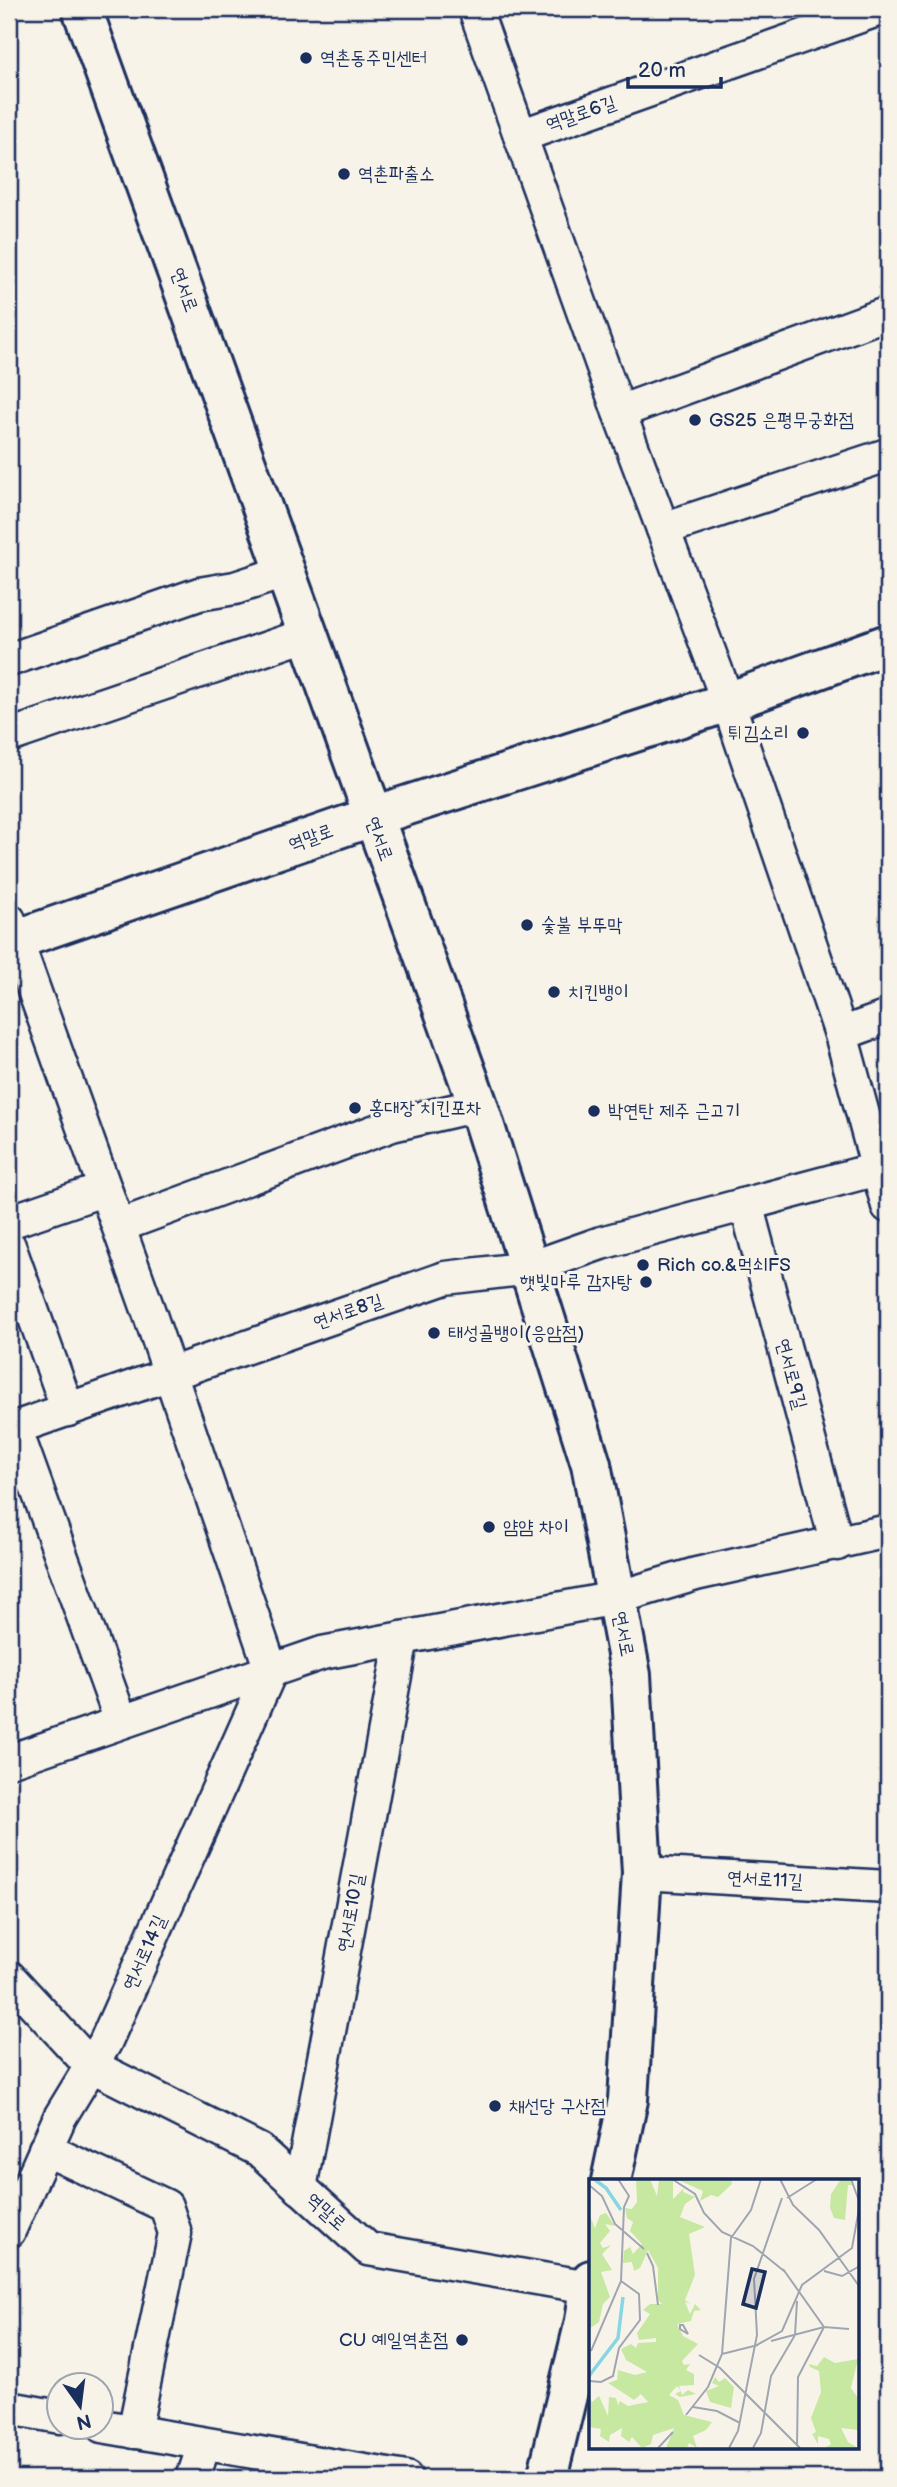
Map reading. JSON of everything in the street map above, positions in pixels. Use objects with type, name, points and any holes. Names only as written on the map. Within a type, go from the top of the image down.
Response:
[{"type":"main road","name":"연서로","points":[[82,9],[371,817],[478,1105],[591,1464],[631,1675],[642,1873],[628,2100],[611,2179]]},
{"type":"main road","name":"역말로","points":[[11,934],[728,702],[888,644]]},
{"type":"main road","points":[[547,2478],[585,2321],[589,2291]]},
{"type":"street","name":"역말로6길","points":[[475,9],[619,412],[728,702]]},
{"type":"street","name":"역말로6길","points":[[520,136],[880,9]]},
{"type":"street","points":[[619,412],[888,313]]},
{"type":"street","points":[[663,529],[887,455],[888,460]]},
{"type":"street","points":[[9,660],[199,594],[235,588],[284,572]]},
{"type":"street","points":[[9,736],[306,635]]},
{"type":"street","points":[[728,702],[841,1034],[888,1206]]},
{"type":"street","name":"역말로","points":[[11,934],[171,1374]]},
{"type":"street","points":[[841,1034],[888,1017]]},
{"type":"street","points":[[119,1226],[392,1125],[478,1105]]},
{"type":"street","name":"연서로8길","points":[[121,1721],[12,1429],[445,1278],[530,1268],[601,1243],[877,1169]]},
{"type":"street","points":[[9,1222],[105,1189]]},
{"type":"street","name":"연서로9길","points":[[746,1204],[837,1544]]},
{"type":"street","points":[[9,1246],[68,1410]]},
{"type":"street","points":[[171,1374],[271,1670]]},
{"type":"street","points":[[9,1761],[322,1653],[616,1598],[696,1574],[888,1531]]},
{"type":"street","name":"연서로10길","points":[[300,2188],[402,1639]]},
{"type":"street","name":"연서로14길","points":[[9,2231],[60,2116],[105,2043],[271,1670]]},
{"type":"street","name":"연서로11길","points":[[642,1873],[888,1887]]},
{"type":"street","points":[[9,1977],[90,2065]]},
{"type":"street","name":"역말로","points":[[90,2065],[259,2150],[368,2249],[589,2283]]},
{"type":"street","points":[[45,2149],[166,2206],[175,2233],[134,2432]]},
{"type":"street","points":[[9,2407],[46,2414]]},
{"type":"street","points":[[116,2429],[406,2478]]},
{"type":"street","points":[[194,2478],[204,2445]]},
{"type":"place","name":"역촌동주민센터","points":[[306,58]]},
{"type":"place","name":"역촌파출소","points":[[344,174]]},
{"type":"place","name":"GS25 은평무궁화점","points":[[695,420]]},
{"type":"place","name":"튀김소리","points":[[803,733]]},
{"type":"place","name":"숯불 부뚜막","points":[[527,925]]},
{"type":"place","name":"치킨뱅이","points":[[554,992]]},
{"type":"place","name":"홍대장 치킨포차","points":[[355,1108]]},
{"type":"place","name":"박연탄 제주 근고기","points":[[594,1111]]},
{"type":"place","name":"Rich co.&먹쇠FS","points":[[643,1265]]},
{"type":"place","name":"햇빛마루 감자탕","points":[[646,1282]]},
{"type":"place","name":"태성골뱅이(응암점)","points":[[434,1333]]},
{"type":"place","name":"얌얌 차이","points":[[489,1527]]},
{"type":"place","name":"채선당 구산점","points":[[495,2106]]},
{"type":"place","name":"CU 예일역촌점","points":[[462,2340]]}]
